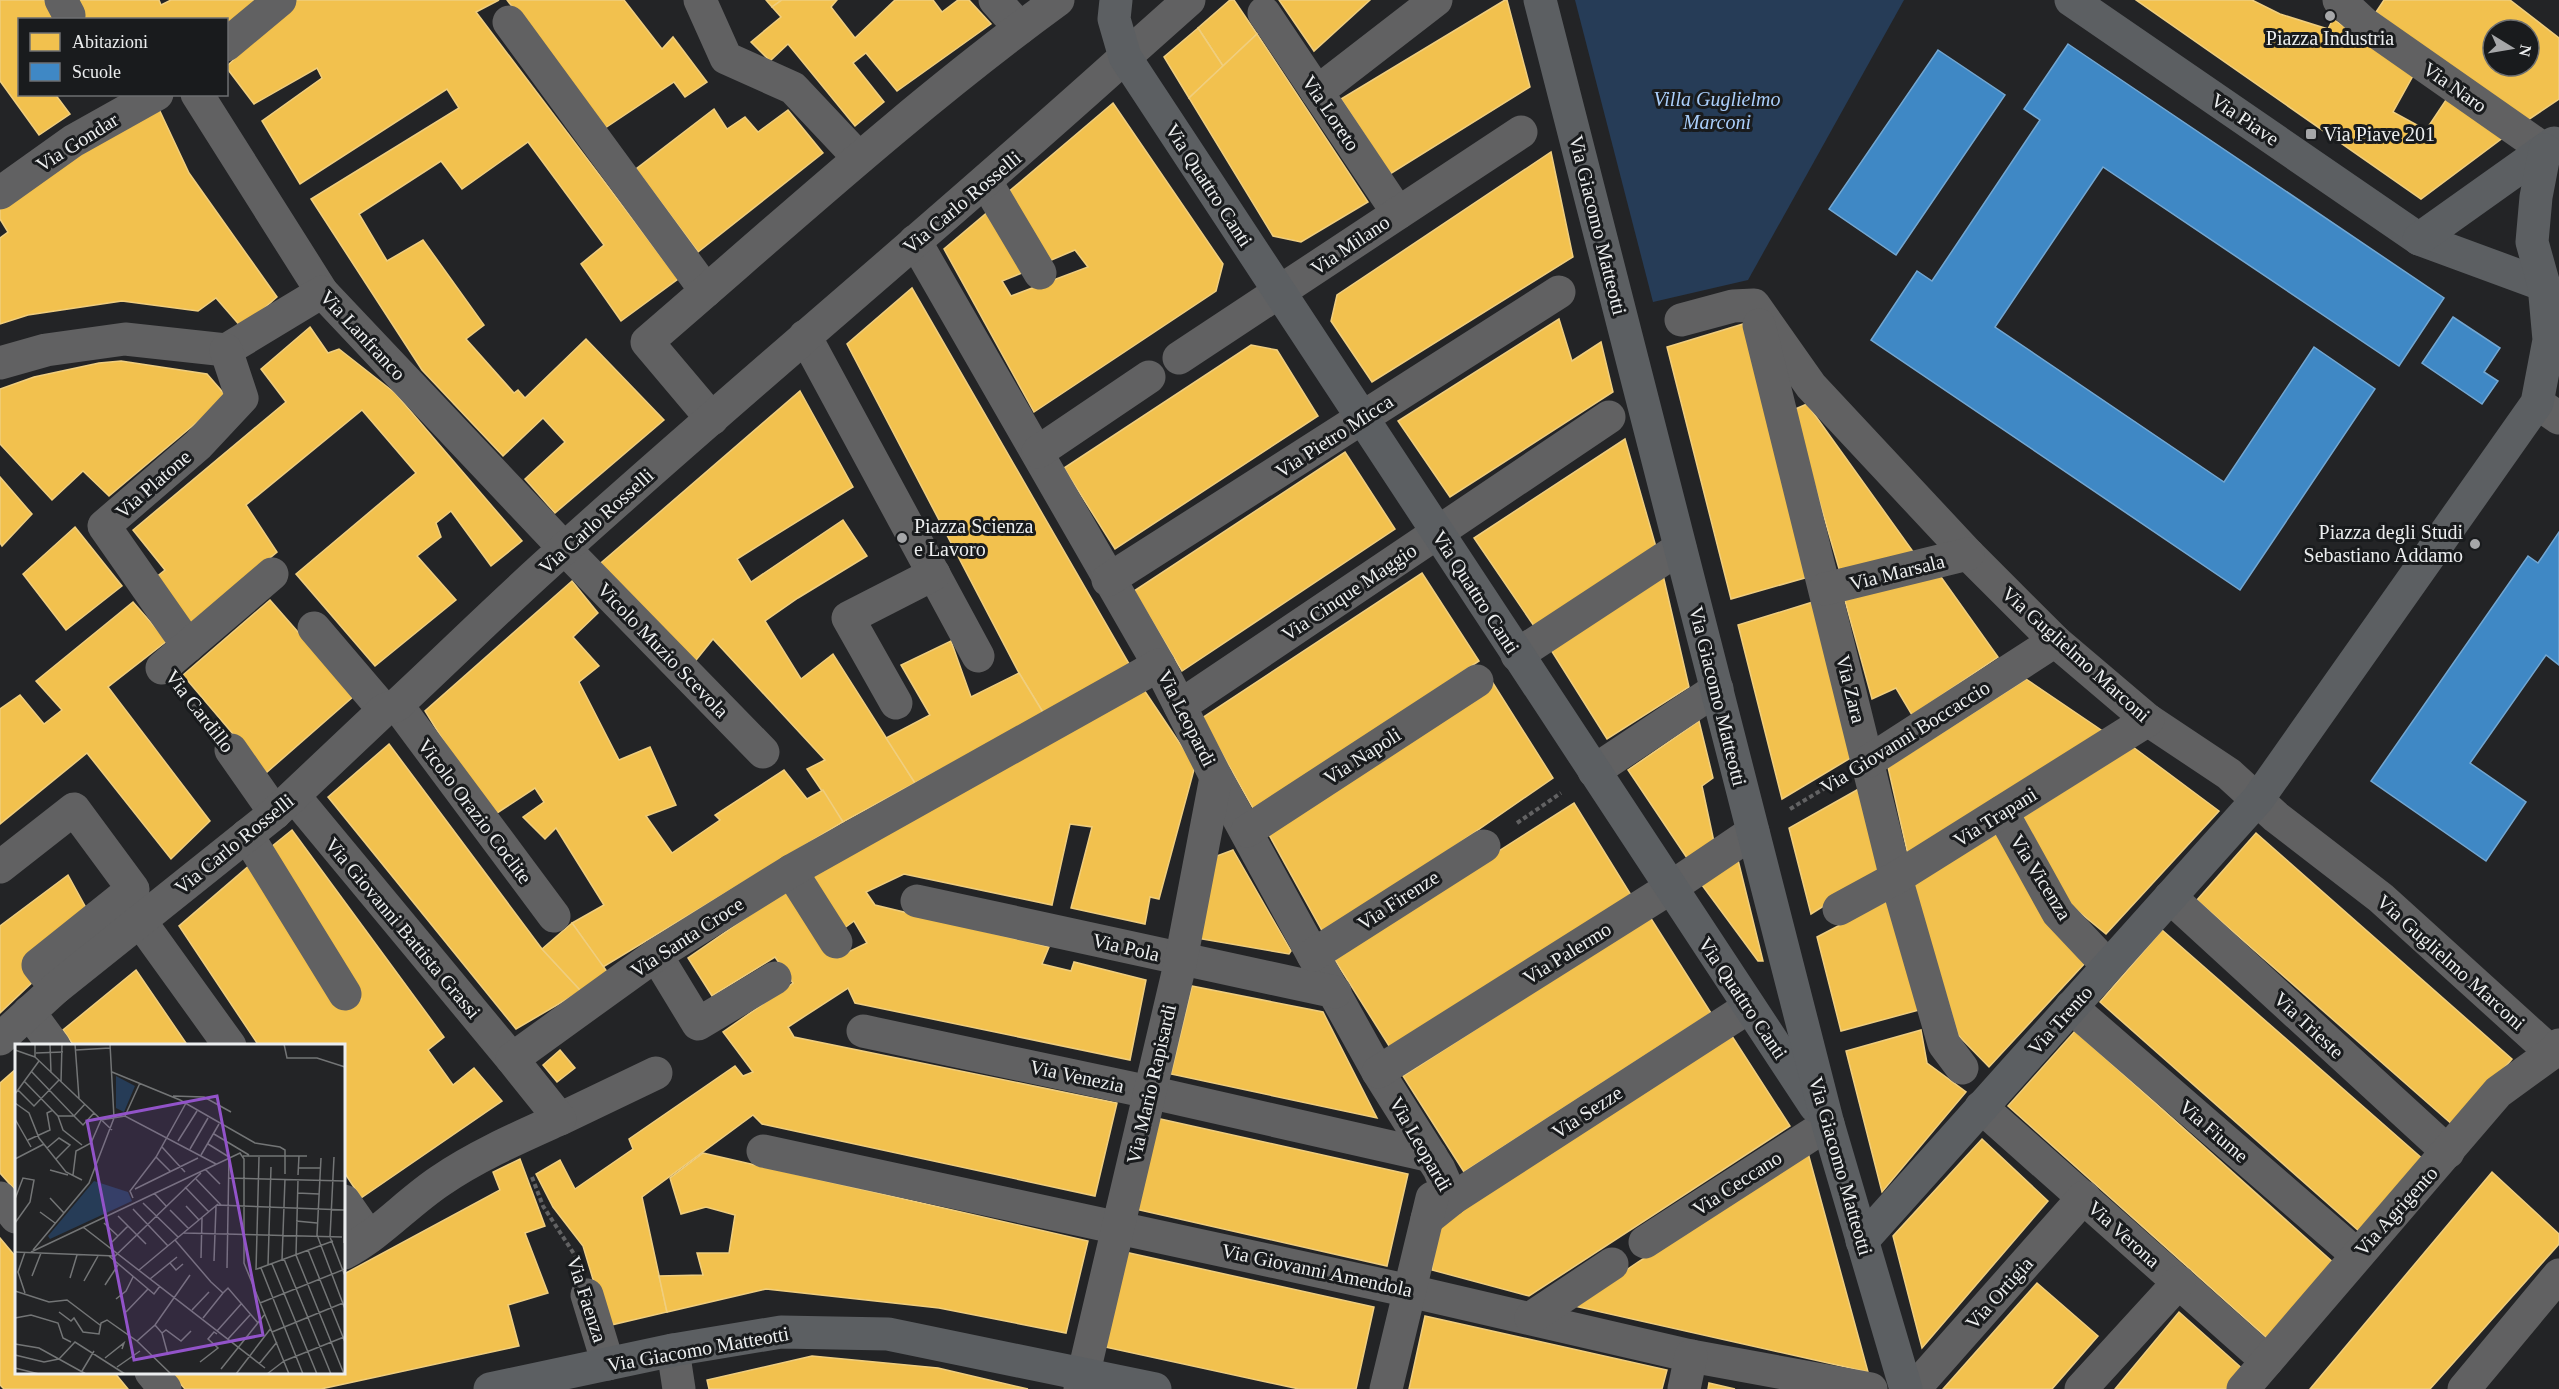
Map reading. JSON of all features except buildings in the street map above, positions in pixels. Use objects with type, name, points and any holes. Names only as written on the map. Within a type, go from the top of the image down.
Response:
[{"type":"main road","name":"Via Quattro Canti","points":[[1116,0],[1114,19],[1125,57],[1749,1008],[1828,1124]]},
{"type":"main road","name":"Via Giacomo Matteotti","points":[[1540,0],[1828,1124],[1906,1389]]},
{"type":"main road","name":"Via Piave","points":[[2071,0],[2419,238],[2551,286]]},
{"type":"main road","points":[[2419,238],[2552,145]]},
{"type":"main road","points":[[2548,410],[2551,286],[2532,242],[2536,197],[2552,145]]},
{"type":"main road","name":"Via Trento","points":[[1862,1241],[2258,799],[2548,410]]},
{"type":"main road","name":"Via Giacomo Matteotti","points":[[490,1389],[673,1350],[781,1332],[888,1334],[1082,1381],[1155,1389]]},
{"type":"street","points":[[61,0],[68,18]]},
{"type":"street","points":[[228,43],[280,0]]},
{"type":"street","points":[[700,0],[726,58],[793,88],[859,158]]},
{"type":"street","points":[[995,0],[1020,28]]},
{"type":"street","points":[[712,419],[647,342],[859,158],[1058,0]]},
{"type":"street","name":"Via Carlo Rosselli","points":[[0,1039],[56,988],[285,805],[564,548],[805,336],[986,182],[1189,0]]},
{"type":"street","points":[[1317,92],[1436,0]]},
{"type":"street","name":"Via Naro","points":[[2339,0],[2365,24],[2552,145]]},
{"type":"street","name":"Via Loreto","points":[[1264,13],[1398,213]]},
{"type":"street","points":[[509,22],[706,291]]},
{"type":"street","name":"Via Gondar","points":[[0,193],[73,141],[153,96]]},
{"type":"street","name":"Via Lanfranco","points":[[198,96],[321,292],[564,548]]},
{"type":"street","name":"Via Milano","points":[[1179,358],[1521,132]]},
{"type":"street","points":[[986,182],[1040,273]]},
{"type":"street","name":"Via Leopardi","points":[[915,241],[1038,452],[1108,580],[1159,665],[1216,777],[1313,955],[1378,1072],[1435,1163],[1452,1199]]},
{"type":"street","points":[[0,363],[46,350],[125,339],[226,350],[321,292]]},
{"type":"street","name":"Via Pietro Micca","points":[[1108,580],[1559,292]]},
{"type":"street","points":[[1682,320],[1733,306],[1754,305]]},
{"type":"street","name":"Via Guglielmo Marconi","points":[[1754,305],[1811,386],[1968,554],[2055,641],[2148,720],[2229,774],[2276,817],[2381,898],[2556,1049]]},
{"type":"street","name":"Via Zara","points":[[1754,305],[1869,761],[1896,878],[1944,1044],[1962,1068]]},
{"type":"street","points":[[805,336],[978,656]]},
{"type":"street","name":"Via Platone","points":[[188,646],[104,526],[198,445],[242,398],[226,350]]},
{"type":"street","points":[[1038,452],[1149,377]]},
{"type":"street","name":"Via Cinque Maggio","points":[[1180,706],[1609,417]]},
{"type":"street","name":"Vicolo Muzio Scevola","points":[[564,548],[763,752]]},
{"type":"street","points":[[1517,655],[1680,548]]},
{"type":"street","name":"Via Marsala","points":[[1826,589],[1968,554]]},
{"type":"street","name":"Via Cardillo","points":[[162,668],[272,574]]},
{"type":"street","points":[[896,703],[848,618],[934,574]]},
{"type":"street","points":[[314,628],[390,707]]},
{"type":"street","name":"Via Giovanni Boccaccio","points":[[1869,761],[2055,641]]},
{"type":"street","name":"Via Santa Croce","points":[[512,1059],[656,956],[791,871],[1159,665]]},
{"type":"street","name":"Via Napoli","points":[[1247,831],[1477,681]]},
{"type":"street","points":[[1594,771],[1717,689]]},
{"type":"street","name":"Vicolo Orazio Coclite","points":[[390,707],[554,916]]},
{"type":"street","name":"Via Trapani","points":[[1839,909],[1896,878],[2148,720]]},
{"type":"street","name":"Via Cardillo","points":[[231,750],[285,805]]},
{"type":"street","name":"Via Mario Rapisardi","points":[[1082,1381],[1180,960],[1216,777]]},
{"type":"street","name":"Via Giovanni Battista Grassi","points":[[285,805],[512,1059]]},
{"type":"street","points":[[0,867],[74,808],[133,889],[38,965],[56,988]]},
{"type":"street","name":"Via Vicenza","points":[[2002,812],[2058,913],[2108,966]]},
{"type":"street","name":"Via Palermo","points":[[1378,1072],[1670,888],[1753,831]]},
{"type":"street","points":[[247,835],[345,994]]},
{"type":"street","name":"Via Firenze","points":[[1313,955],[1484,846]]},
{"type":"street","points":[[791,871],[836,942]]},
{"type":"street","name":"Via Trieste","points":[[2170,897],[2448,1152]]},
{"type":"street","name":"Via Pola","points":[[916,901],[1335,992]]},
{"type":"street","points":[[140,921],[229,1044]]},
{"type":"street","points":[[656,956],[698,1024],[775,978]]},
{"type":"street","name":"Via Fiume","points":[[2072,1007],[2357,1255]]},
{"type":"street","name":"Via Sezze","points":[[1427,1219],[1452,1199],[1749,1008]]},
{"type":"street","points":[[29,1012],[53,1044]]},
{"type":"street","name":"Via Venezia","points":[[863,1031],[1149,1092],[1435,1163]]},
{"type":"street","name":"Via Agrigento","points":[[2243,1389],[2498,1092],[2556,1049]]},
{"type":"street","points":[[512,1059],[560,1119]]},
{"type":"street","points":[[345,1205],[356,1245],[441,1180],[517,1138],[656,1074]]},
{"type":"street","name":"Via Verona","points":[[1982,1107],[2267,1361]]},
{"type":"street","name":"Via Ceccano","points":[[1645,1242],[1828,1124]]},
{"type":"street","name":"Via Giovanni Amendola","points":[[763,1151],[1410,1291],[1691,1356],[1871,1389]]},
{"type":"street","points":[[1386,1389],[1427,1219],[1435,1163]]},
{"type":"street","name":"Via Ortigia","points":[[1914,1389],[2084,1197]]},
{"type":"street","points":[[0,1198],[15,1216]]},
{"type":"street","points":[[1531,1318],[1612,1264]]},
{"type":"street","points":[[2464,1389],[2559,1275]]},
{"type":"street","points":[[2081,1389],[2179,1282]]},
{"type":"street","name":"Via Faenza","points":[[587,1295],[608,1364]]},
{"type":"street","points":[[673,1350],[679,1389]]},
{"type":"street","points":[[1684,1389],[1691,1356]]},
{"type":"street","points":[[153,1374],[165,1389]]},
{"type":"path","name":"Via Cardillo","points":[[162,668],[231,750]]},
{"type":"path","name":"Via Giovanni Boccaccio","points":[[1753,831],[1869,761]]},
{"type":"path","points":[[1484,846],[1594,771]]},
{"type":"path","name":"Via Faenza","points":[[517,1138],[543,1206],[578,1260],[587,1295]]},
{"type":"green space","name":"Villa Guglielmo Marconi","points":[[1575,0],[1904,0],[1748,280],[1653,302]]},
{"type":"place","name":"Piazza Industria","points":[[2330,16]]},
{"type":"place","name":"Via Piave 201","points":[[2311,134]]},
{"type":"place","name":"Piazza Scienza e Lavoro","points":[[902,538]]},
{"type":"place","name":"Piazza degli Studi Sebastiano Addamo","points":[[2475,544]]}]
